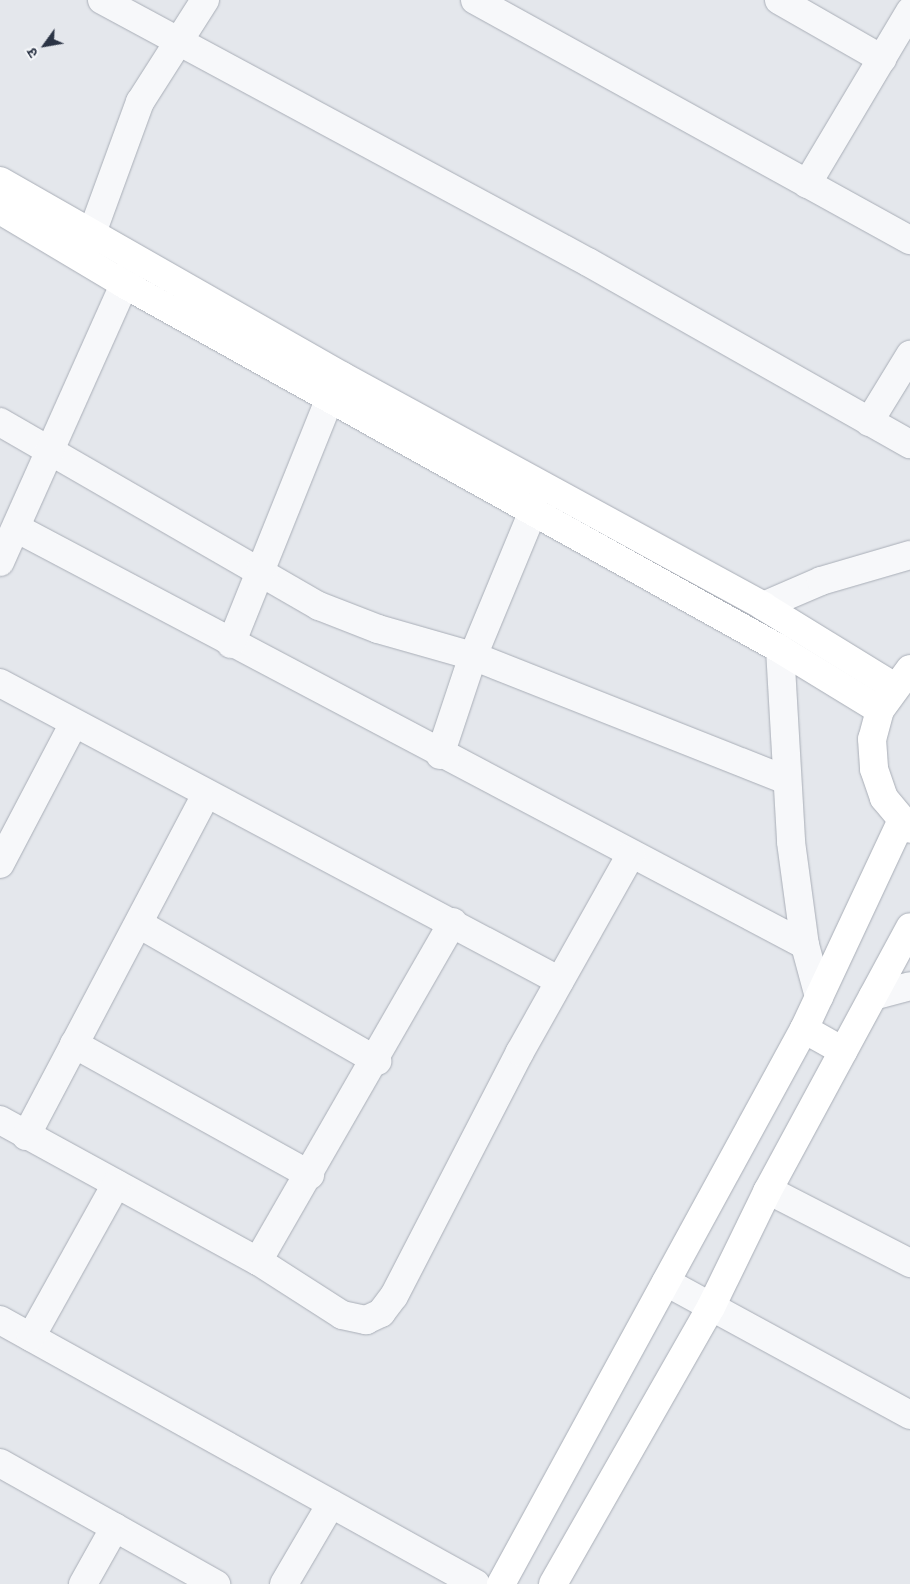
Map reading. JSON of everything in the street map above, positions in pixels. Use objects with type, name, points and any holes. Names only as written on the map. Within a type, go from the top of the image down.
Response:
[{"type":"main road","points":[[0,181],[85,244],[124,284],[534,510],[780,649],[880,710]]},
{"type":"main road","points":[[0,210],[85,244],[135,260],[762,606],[902,677],[880,710],[872,739],[874,769],[884,798],[906,826],[804,1029],[501,1584]]},
{"type":"main road","points":[[553,1584],[711,1308],[768,1190],[910,928]]},
{"type":"main road","points":[[804,1029],[843,1051]]},
{"type":"street","points":[[102,0],[588,262],[910,444]]},
{"type":"street","points":[[85,244],[140,102],[176,41],[205,0]]},
{"type":"street","points":[[475,0],[910,240]]},
{"type":"street","points":[[778,0],[882,59]]},
{"type":"street","points":[[807,184],[910,11]]},
{"type":"street","points":[[0,562],[18,529],[48,450],[135,260]]},
{"type":"street","points":[[869,422],[910,355]]},
{"type":"street","points":[[231,644],[330,398]]},
{"type":"street","points":[[0,422],[320,606],[369,626],[473,656],[784,779]]},
{"type":"street","points":[[440,755],[473,656],[534,510]]},
{"type":"street","points":[[18,529],[440,755],[804,945]]},
{"type":"street","points":[[762,606],[821,581],[910,554]]},
{"type":"street","points":[[780,649],[784,779],[804,945],[819,998]]},
{"type":"street","points":[[0,683],[206,794],[453,922],[560,981]]},
{"type":"street","points":[[0,864],[74,723]]},
{"type":"street","points":[[26,1136],[206,794]]},
{"type":"street","points":[[0,1120],[258,1262],[342,1315],[366,1320],[381,1313],[394,1296],[560,981],[632,854]]},
{"type":"street","points":[[258,1262],[377,1061],[453,922]]},
{"type":"street","points":[[139,924],[377,1061]]},
{"type":"street","points":[[873,996],[910,986]]},
{"type":"street","points":[[74,1044],[310,1175]]},
{"type":"street","points":[[31,1337],[116,1184]]},
{"type":"street","points":[[768,1190],[910,1263]]},
{"type":"street","points":[[666,1282],[910,1415]]},
{"type":"street","points":[[0,1320],[476,1584]]},
{"type":"street","points":[[0,1463],[216,1584]]},
{"type":"street","points":[[284,1584],[331,1504]]},
{"type":"street","points":[[83,1584],[115,1528]]}]
